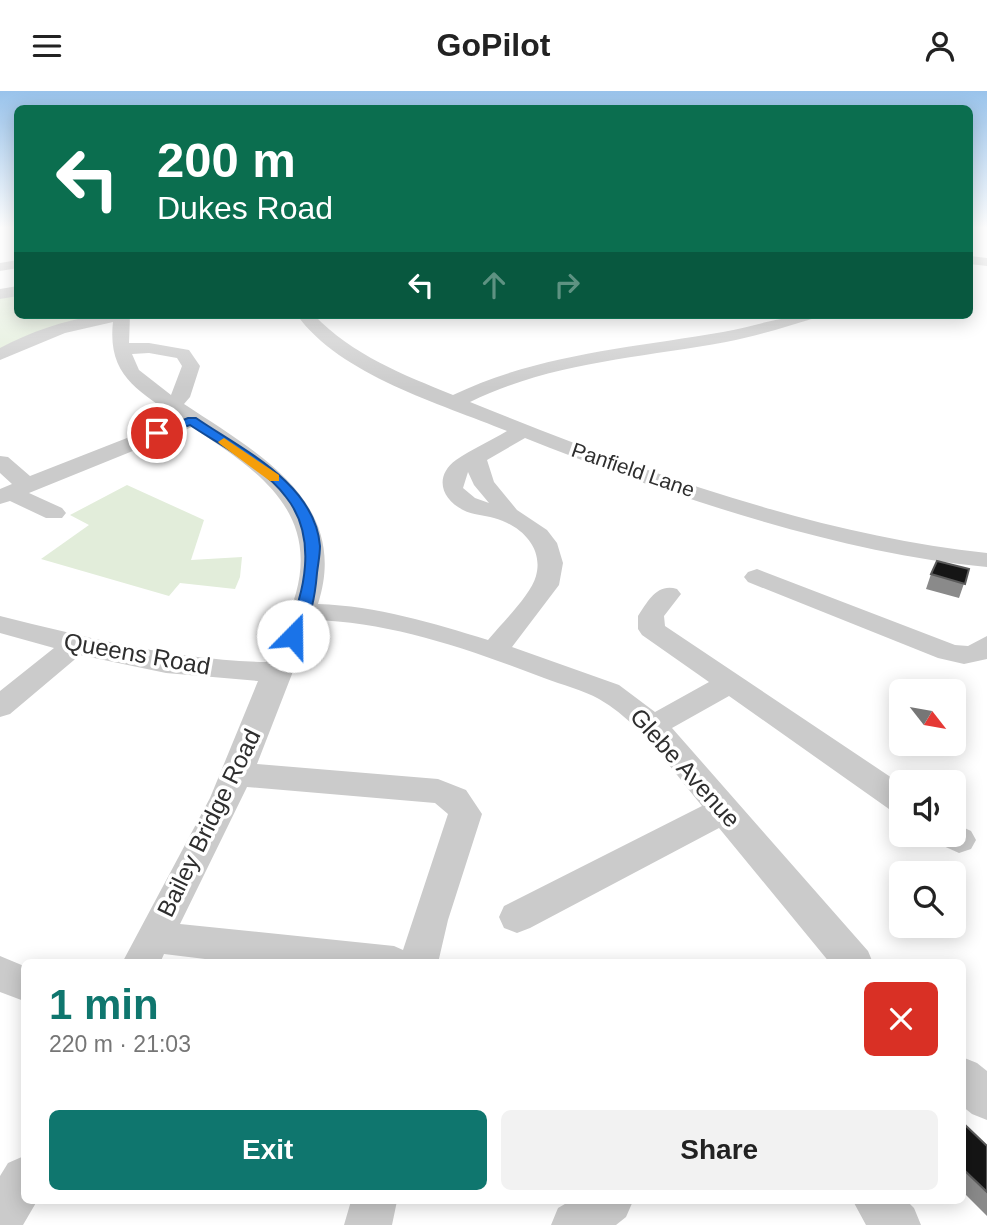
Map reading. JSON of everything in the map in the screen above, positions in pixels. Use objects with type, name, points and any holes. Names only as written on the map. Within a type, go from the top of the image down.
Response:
[{"type":"street","points":[[0,355],[44,334],[106,319]]},
{"type":"street","points":[[122,319],[120,349],[149,348],[184,354],[191,366],[180,397],[171,406]]},
{"type":"street","name":"Panfield Lane","points":[[309,319],[323,335],[364,360],[522,431],[727,502],[805,524],[912,551],[987,560]]},
{"type":"street","points":[[454,402],[482,388],[578,359],[762,329],[796,319]]},
{"type":"street","points":[[682,327],[704,338]]},
{"type":"street","name":"Bailey Bridge Road","points":[[120,349],[132,373],[171,406],[272,476],[292,495],[305,519],[313,545],[313,570],[304,612],[276,673],[237,774],[148,950]]},
{"type":"street","points":[[12,491],[192,421]]},
{"type":"street","points":[[494,650],[546,585],[552,565],[551,555],[542,539],[530,527],[508,515],[488,512],[467,503],[453,489],[455,472],[522,431]]},
{"type":"street","points":[[0,462],[12,491],[54,513]]},
{"type":"street","points":[[757,577],[948,652],[968,656],[978,653],[987,645]]},
{"type":"street","points":[[668,594],[651,616],[652,629],[889,792]]},
{"type":"street","name":"Glebe Avenue","points":[[304,612],[342,613],[412,626],[494,650],[609,692],[653,726],[851,959]]},
{"type":"street","name":"Queens Road","points":[[0,624],[74,646],[191,667],[276,673]]},
{"type":"street","points":[[0,707],[74,646]]},
{"type":"street","points":[[653,726],[730,684]]},
{"type":"street","points":[[237,774],[439,791],[462,804],[465,814],[420,959]]},
{"type":"street","points":[[517,917],[724,810]]},
{"type":"street","points":[[148,950],[318,959]]},
{"type":"street","points":[[0,973],[21,983]]},
{"type":"street","points":[[0,1220],[21,1184]]},
{"type":"street","points":[[368,1225],[373,1204]]},
{"type":"street","points":[[575,1225],[606,1204]]},
{"type":"street","points":[[879,1204],[897,1225]]},
{"type":"green space","points":[[14,293],[14,319],[98,319],[0,353],[0,295]]},
{"type":"green space","points":[[127,485],[204,520],[191,560],[242,557],[240,577],[235,589],[180,583],[169,596],[41,559],[89,525],[70,515]]},
{"type":"building","points":[[937,561],[969,569],[965,584],[931,574]]},
{"type":"building","points":[[966,1126],[987,1146],[987,1192],[966,1172]]},
{"type":"slow traffic","points":[[224,442],[275,478]]},
{"type":"route","points":[[157,433],[192,421],[272,476],[292,495],[305,519],[313,545],[313,570],[309,590],[304,612],[293,636]]}]
